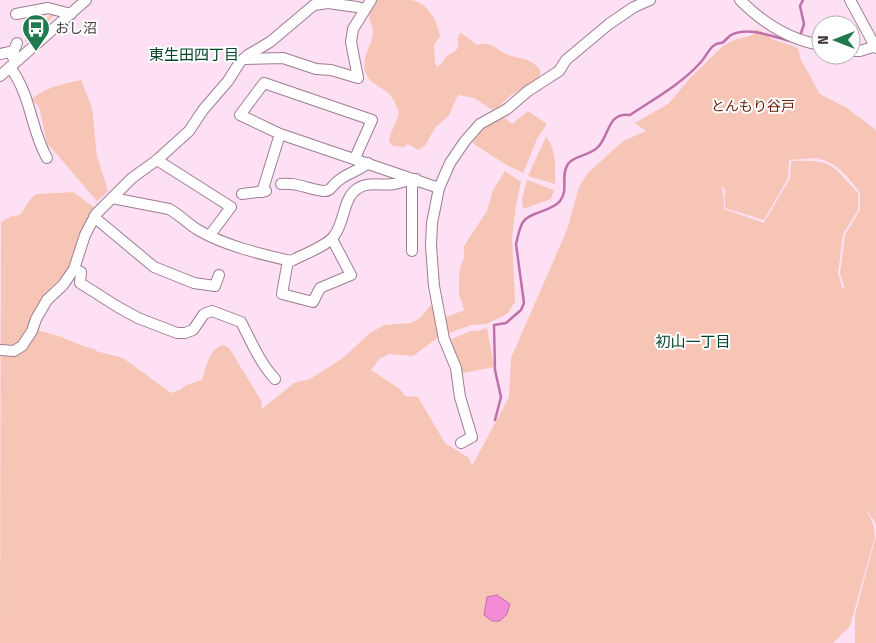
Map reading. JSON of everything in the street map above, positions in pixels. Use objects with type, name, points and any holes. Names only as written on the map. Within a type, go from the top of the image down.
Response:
[{"type":"street","points":[[0,76],[73,7],[86,0]]},
{"type":"street","points":[[244,59],[283,58],[358,78],[351,42],[353,28],[371,0]]},
{"type":"street","points":[[461,443],[472,437],[460,397],[456,368],[444,339],[432,266],[432,223],[439,188],[450,163],[465,141],[480,124],[507,109],[560,70],[566,60],[609,24],[634,7],[650,0]]},
{"type":"street","points":[[740,0],[764,22],[811,42]]},
{"type":"street","points":[[850,0],[876,47],[861,51]]},
{"type":"street","points":[[0,350],[14,351],[22,346],[32,331],[47,300],[74,270],[85,235],[94,217],[132,178],[157,160],[190,131],[203,110],[248,55],[270,42],[318,2],[364,9]]},
{"type":"street","points":[[16,14],[48,8],[73,7]]},
{"type":"street","points":[[0,54],[15,47],[12,65],[23,88],[40,145],[48,158]]},
{"type":"street","points":[[355,158],[372,120],[264,83],[240,115],[280,134],[439,188]]},
{"type":"street","points":[[242,194],[264,192],[280,134]]},
{"type":"street","points":[[157,160],[232,205],[210,235]]},
{"type":"street","points":[[281,184],[292,182],[325,192],[331,189],[337,181],[362,169],[368,163]]},
{"type":"street","points":[[112,198],[169,209],[177,213],[197,230],[221,241],[291,261],[332,239],[338,231],[344,216],[348,199],[357,188],[366,185],[394,184],[414,179]]},
{"type":"street","points":[[412,251],[412,186],[414,179]]},
{"type":"street","points":[[94,217],[154,267],[194,284],[215,286],[219,275]]},
{"type":"street","points":[[287,266],[282,294],[313,302],[320,288],[351,275],[332,239]]},
{"type":"street","points":[[74,270],[81,272],[80,283],[118,307],[138,318],[178,333],[193,330],[204,314],[212,311],[241,322],[257,354],[275,379]]},
{"type":"green space","points":[[376,0],[412,0],[428,9],[437,25],[440,36],[434,45],[437,67],[446,56],[458,48],[457,39],[460,33],[477,45],[487,44],[512,56],[530,61],[541,72],[537,81],[511,95],[497,108],[491,109],[474,98],[458,95],[449,115],[435,128],[425,146],[418,150],[408,144],[404,147],[393,146],[389,141],[399,112],[389,94],[366,75],[364,64],[373,33],[369,19],[371,8]]},
{"type":"green space","points":[[51,15],[55,15],[24,43],[31,28]]},
{"type":"green space","name":"とんもり谷戸","points":[[756,29],[772,39],[798,48],[801,60],[820,94],[847,108],[876,130],[876,524],[866,509],[873,524],[875,536],[850,626],[833,643],[0,643],[1,222],[12,216],[20,215],[31,199],[37,194],[73,192],[95,208],[72,266],[44,295],[28,328],[59,336],[96,351],[123,358],[171,393],[180,390],[186,385],[202,380],[211,355],[218,347],[223,345],[229,348],[262,402],[262,409],[294,383],[310,379],[343,358],[370,333],[384,325],[411,323],[420,318],[430,306],[434,305],[440,336],[413,356],[389,354],[379,359],[371,370],[400,389],[405,396],[418,397],[445,443],[469,458],[472,466],[509,397],[511,358],[567,230],[579,187],[588,173],[623,141],[646,131],[635,123],[668,104],[692,76],[723,46],[734,40],[753,35]],"holes":[[[816,158],[824,160],[841,170],[860,192],[860,210],[845,235],[840,273],[845,289],[842,287],[838,273],[843,234],[858,210],[858,193],[830,165],[815,161],[791,161],[790,178],[764,223],[724,209],[721,186],[725,189],[725,208],[764,220],[788,178],[789,160]]]},
{"type":"green space","points":[[81,80],[92,108],[97,156],[108,191],[97,201],[47,143],[39,107],[32,99],[49,89]]},
{"type":"green space","points":[[528,111],[547,124],[537,139],[523,173],[474,144],[472,139],[483,125],[502,116],[512,124]]},
{"type":"green space","points":[[546,137],[554,153],[555,184],[528,176]]},
{"type":"green space","points":[[505,171],[521,182],[512,238],[515,302],[507,314],[486,324],[471,325],[447,334],[444,318],[464,310],[459,294],[459,279],[460,268],[464,258],[464,246],[487,211],[493,190]]},
{"type":"green space","points":[[527,180],[554,190],[551,199],[523,209],[522,199]]},
{"type":"green space","points":[[487,328],[494,367],[458,374],[447,341],[471,331]]},
{"type":"green space","points":[[876,535],[876,643],[855,643],[855,615]]},
{"type":"shaded area","points":[[497,595],[510,604],[507,614],[500,621],[492,621],[484,615],[487,597]]},
{"type":"waterway","points":[[800,36],[804,24],[800,6],[803,0]]},
{"type":"waterway","points":[[495,420],[501,397],[495,370],[494,325],[506,323],[521,310],[524,303],[516,244],[523,222],[530,216],[556,205],[563,197],[565,173],[568,164],[574,159],[595,150],[617,117],[630,115],[675,85],[700,63],[712,47],[722,43],[731,35],[753,32],[790,41]]},
{"type":"place","name":"おし沼","points":[[36,52]]},
{"type":"district","name":"東生田四丁目","points":[[194,55]]},
{"type":"district","name":"初山一丁目","points":[[693,342]]}]
